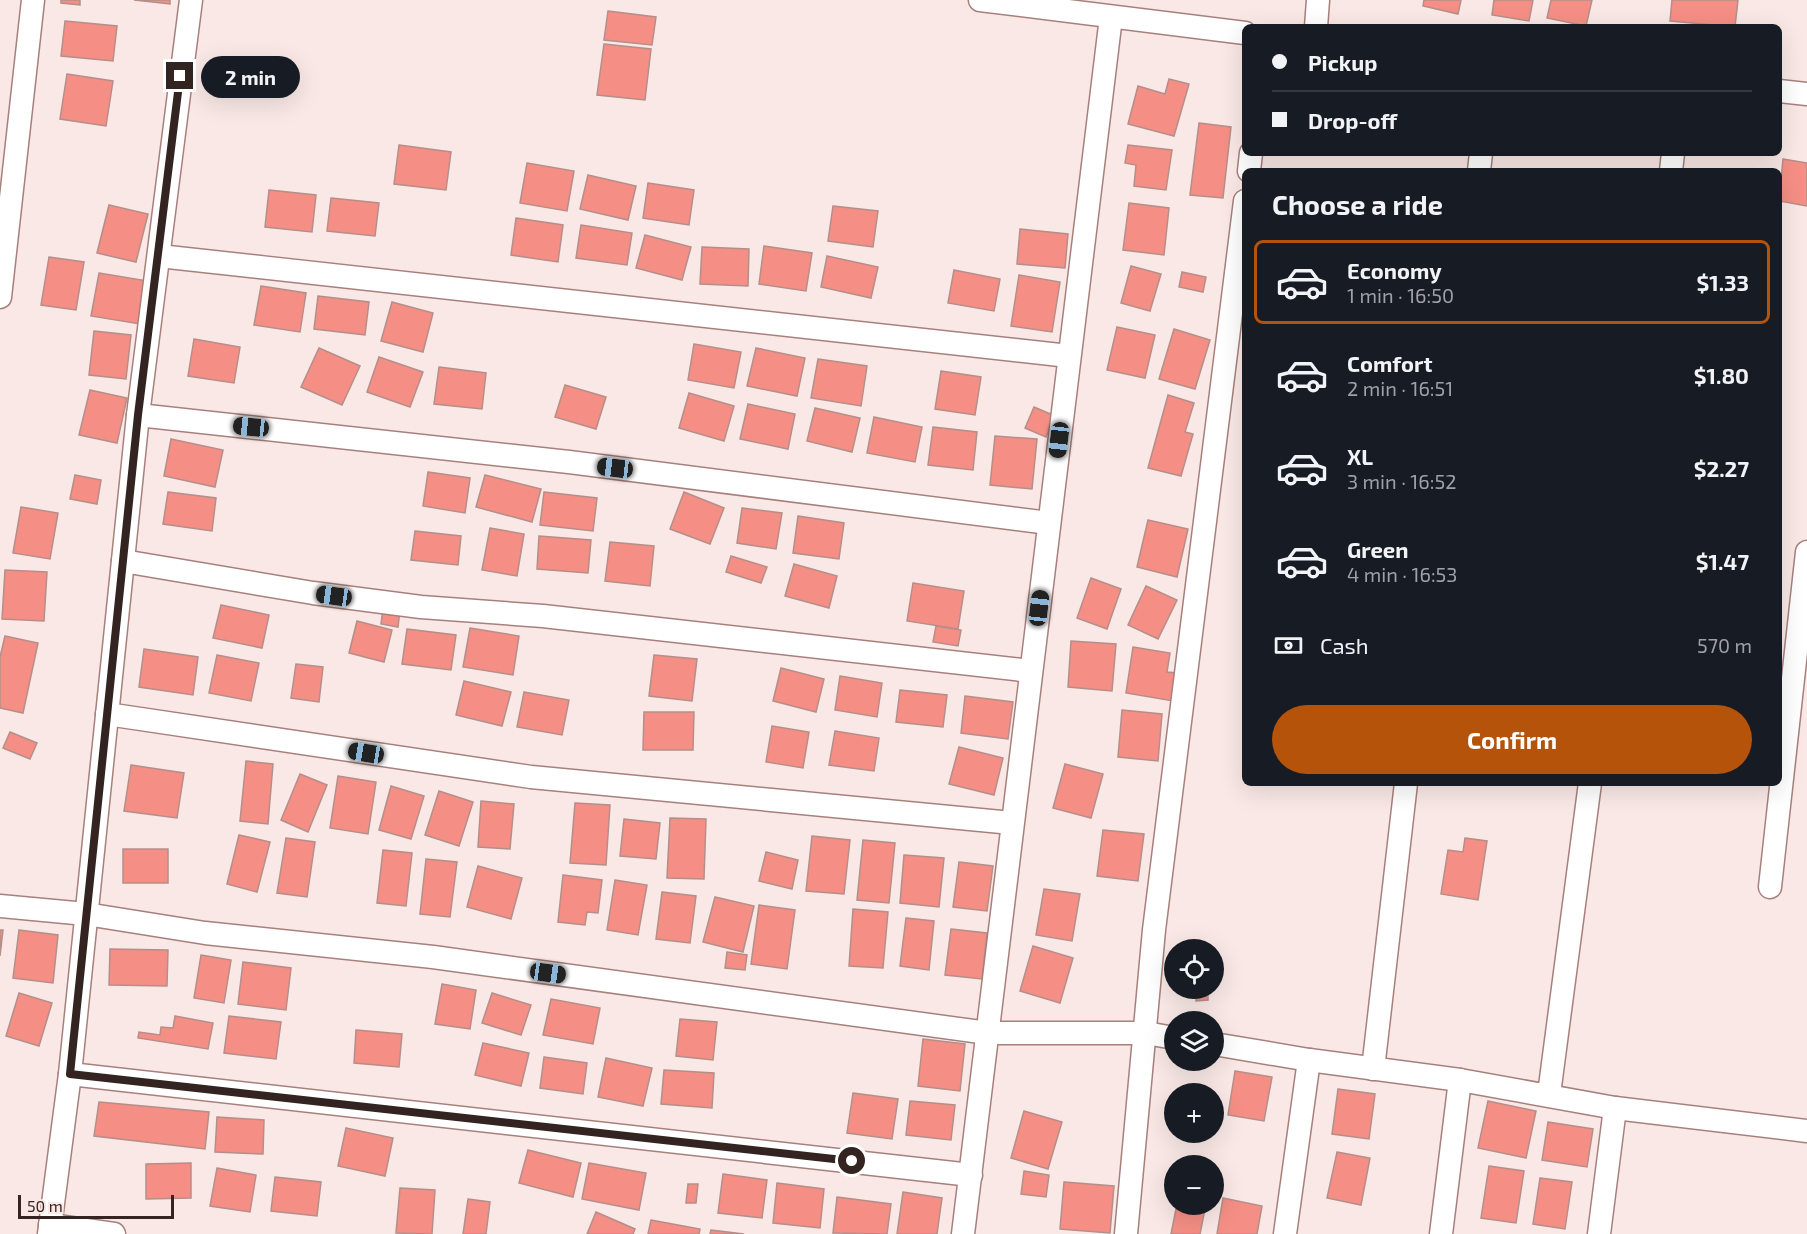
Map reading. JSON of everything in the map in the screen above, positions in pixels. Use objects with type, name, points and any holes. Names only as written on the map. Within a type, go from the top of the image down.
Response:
[{"type":"street","points":[[0,297],[33,0]]},
{"type":"street","points":[[114,1234],[49,1230],[70,1074],[138,415],[191,0]]},
{"type":"street","points":[[980,0],[1242,33]]},
{"type":"street","points":[[1316,24],[1318,0]]},
{"type":"street","points":[[963,1234],[1111,17]]},
{"type":"street","points":[[1782,91],[1807,94]]},
{"type":"street","points":[[1126,1234],[1154,930],[1242,225]]},
{"type":"street","points":[[159,256],[1070,356]]},
{"type":"street","points":[[138,415],[569,462],[1049,523]]},
{"type":"street","points":[[1782,778],[1807,552]]},
{"type":"street","points":[[123,561],[313,593],[421,607],[543,616],[1031,671]]},
{"type":"street","points":[[107,714],[531,777],[1012,823]]},
{"type":"street","points":[[1372,1069],[1407,786]]},
{"type":"street","points":[[1549,1094],[1590,786]]},
{"type":"street","points":[[1770,887],[1781,786]]},
{"type":"street","points":[[0,906],[86,914],[205,933],[433,957],[988,1033],[1146,1033],[1164,1036]]},
{"type":"street","points":[[1224,1046],[1549,1094],[1615,1108],[1807,1131]]},
{"type":"street","points":[[1285,1234],[1309,1060]]},
{"type":"street","points":[[70,1074],[971,1175]]},
{"type":"street","points":[[1441,1234],[1460,1080]]},
{"type":"street","points":[[1599,1234],[1615,1108]]},
{"type":"building","points":[[61,0],[80,0],[80,5],[61,3]]},
{"type":"building","points":[[134,0],[170,0],[170,4]]},
{"type":"building","points":[[1424,0],[1461,0],[1458,14],[1423,6]]},
{"type":"building","points":[[1494,0],[1533,0],[1529,21],[1492,15]]},
{"type":"building","points":[[1551,0],[1592,0],[1586,24],[1547,18]]},
{"type":"building","points":[[1672,0],[1738,0],[1735,24],[1670,21]]},
{"type":"building","points":[[608,11],[656,17],[652,45],[604,40]]},
{"type":"building","points":[[65,21],[117,26],[113,61],[61,56]]},
{"type":"building","points":[[604,44],[651,49],[645,100],[597,95]]},
{"type":"building","points":[[67,74],[113,81],[106,126],[60,119]]},
{"type":"building","points":[[1169,79],[1189,84],[1174,136],[1128,124],[1138,86],[1165,94]]},
{"type":"building","points":[[1199,123],[1231,127],[1223,198],[1190,195]]},
{"type":"building","points":[[399,145],[451,152],[446,190],[394,184]]},
{"type":"building","points":[[1128,145],[1172,150],[1166,190],[1134,186],[1136,165],[1125,163]]},
{"type":"building","points":[[1783,159],[1807,163],[1807,206],[1782,202]]},
{"type":"building","points":[[527,163],[574,171],[567,211],[520,203]]},
{"type":"building","points":[[588,175],[636,186],[628,220],[580,209]]},
{"type":"building","points":[[648,183],[694,190],[689,225],[643,218]]},
{"type":"building","points":[[269,190],[316,195],[312,232],[265,227]]},
{"type":"building","points":[[331,198],[379,203],[375,236],[327,231]]},
{"type":"building","points":[[1129,203],[1169,208],[1164,255],[1123,250]]},
{"type":"building","points":[[109,205],[148,214],[136,262],[97,253]]},
{"type":"building","points":[[833,206],[878,211],[873,247],[828,241]]},
{"type":"building","points":[[516,218],[563,225],[558,262],[511,255]]},
{"type":"building","points":[[581,225],[632,233],[627,265],[576,258]]},
{"type":"building","points":[[1020,229],[1068,234],[1065,268],[1017,264]]},
{"type":"building","points":[[645,235],[691,247],[682,280],[636,268]]},
{"type":"building","points":[[764,246],[812,253],[806,291],[759,284]]},
{"type":"building","points":[[702,247],[749,249],[748,286],[700,284]]},
{"type":"building","points":[[827,256],[878,267],[871,298],[821,287]]},
{"type":"building","points":[[49,257],[84,262],[76,310],[41,305]]},
{"type":"building","points":[[1131,266],[1161,274],[1150,311],[1121,303]]},
{"type":"building","points":[[954,270],[1000,279],[994,311],[948,303]]},
{"type":"building","points":[[1182,272],[1206,277],[1203,292],[1179,287]]},
{"type":"building","points":[[99,273],[148,281],[140,324],[91,316]]},
{"type":"building","points":[[1019,275],[1060,282],[1052,332],[1011,326]]},
{"type":"building","points":[[261,286],[306,293],[300,332],[254,325]]},
{"type":"building","points":[[318,296],[369,302],[365,335],[314,329]]},
{"type":"building","points":[[392,302],[433,313],[423,352],[381,341]]},
{"type":"building","points":[[1117,327],[1155,335],[1145,378],[1107,370]]},
{"type":"building","points":[[1174,329],[1210,340],[1195,389],[1159,379]]},
{"type":"building","points":[[94,331],[131,335],[126,379],[89,375]]},
{"type":"building","points":[[194,339],[240,347],[234,383],[188,376]]},
{"type":"building","points":[[694,344],[741,352],[734,388],[688,380]]},
{"type":"building","points":[[319,348],[360,366],[342,405],[301,387]]},
{"type":"building","points":[[756,348],[805,358],[797,396],[747,386]]},
{"type":"building","points":[[379,357],[423,372],[410,407],[367,392]]},
{"type":"building","points":[[818,359],[867,366],[861,406],[811,398]]},
{"type":"building","points":[[439,367],[486,373],[482,409],[434,404]]},
{"type":"building","points":[[941,371],[981,377],[975,415],[935,409]]},
{"type":"building","points":[[565,385],[606,397],[596,429],[555,417]]},
{"type":"building","points":[[90,390],[127,398],[117,443],[79,435]]},
{"type":"building","points":[[689,393],[734,406],[724,441],[679,428]]},
{"type":"building","points":[[1168,395],[1194,403],[1185,432],[1193,434],[1181,476],[1148,468]]},
{"type":"building","points":[[748,404],[795,414],[788,449],[740,439]]},
{"type":"building","points":[[1034,407],[1055,416],[1046,437],[1025,428]]},
{"type":"building","points":[[815,408],[860,418],[852,452],[807,441]]},
{"type":"building","points":[[874,417],[922,427],[915,462],[867,453]]},
{"type":"building","points":[[933,427],[977,432],[973,470],[928,465]]},
{"type":"building","points":[[995,436],[1037,439],[1032,489],[990,485]]},
{"type":"building","points":[[171,439],[223,450],[215,487],[164,476]]},
{"type":"building","points":[[428,472],[470,478],[465,513],[423,506]]},
{"type":"building","points":[[75,475],[101,480],[97,504],[70,499]]},
{"type":"building","points":[[485,475],[541,489],[532,522],[476,507]]},
{"type":"building","points":[[168,492],[216,498],[212,531],[163,524]]},
{"type":"building","points":[[544,492],[597,498],[593,531],[540,525]]},
{"type":"building","points":[[684,492],[724,508],[710,544],[670,529]]},
{"type":"building","points":[[21,507],[58,513],[50,559],[13,553]]},
{"type":"building","points":[[742,508],[782,513],[776,549],[737,543]]},
{"type":"building","points":[[798,516],[844,523],[839,559],[793,553]]},
{"type":"building","points":[[1148,520],[1188,529],[1177,577],[1137,567]]},
{"type":"building","points":[[490,528],[524,534],[517,576],[482,570]]},
{"type":"building","points":[[415,531],[461,536],[458,565],[411,560]]},
{"type":"building","points":[[539,536],[591,540],[588,573],[537,569]]},
{"type":"building","points":[[610,542],[654,546],[650,586],[605,581]]},
{"type":"building","points":[[731,556],[767,567],[761,583],[726,572]]},
{"type":"building","points":[[794,564],[837,576],[829,608],[785,596]]},
{"type":"building","points":[[5,570],[47,572],[44,621],[2,619]]},
{"type":"building","points":[[1091,578],[1121,589],[1107,629],[1077,618]]},
{"type":"building","points":[[913,583],[964,591],[958,629],[907,621]]},
{"type":"building","points":[[1146,586],[1177,600],[1158,639],[1128,625]]},
{"type":"building","points":[[221,605],[269,615],[262,648],[213,638]]},
{"type":"building","points":[[383,608],[400,610],[398,627],[381,624]]},
{"type":"building","points":[[357,621],[392,630],[384,662],[349,653]]},
{"type":"building","points":[[936,626],[961,630],[958,646],[933,642]]},
{"type":"building","points":[[470,628],[519,636],[513,675],[463,667]]},
{"type":"building","points":[[407,629],[456,635],[451,670],[402,664]]},
{"type":"building","points":[[5,636],[38,643],[23,713],[0,708],[0,657]]},
{"type":"building","points":[[1071,641],[1116,644],[1112,691],[1068,687]]},
{"type":"building","points":[[1133,647],[1170,653],[1167,672],[1178,673],[1173,701],[1126,693]]},
{"type":"building","points":[[144,649],[198,657],[193,695],[139,687]]},
{"type":"building","points":[[217,655],[259,663],[251,701],[209,693]]},
{"type":"building","points":[[654,655],[697,659],[692,701],[649,696]]},
{"type":"building","points":[[296,664],[323,667],[319,702],[291,698]]},
{"type":"building","points":[[781,668],[824,679],[816,712],[773,701]]},
{"type":"building","points":[[840,676],[882,683],[877,717],[835,710]]},
{"type":"building","points":[[464,681],[511,692],[502,726],[456,715]]},
{"type":"building","points":[[900,690],[947,695],[943,727],[896,722]]},
{"type":"building","points":[[524,692],[569,700],[562,735],[517,727]]},
{"type":"building","points":[[965,696],[1013,702],[1008,739],[961,733]]},
{"type":"building","points":[[1122,710],[1162,714],[1158,761],[1118,757]]},
{"type":"building","points":[[644,712],[694,712],[693,750],[643,750]]},
{"type":"building","points":[[772,726],[809,732],[803,768],[766,762]]},
{"type":"building","points":[[835,731],[879,738],[874,771],[829,765]]},
{"type":"building","points":[[10,732],[37,743],[30,759],[3,748]]},
{"type":"building","points":[[959,747],[1003,758],[994,795],[949,784]]},
{"type":"building","points":[[246,761],[273,764],[268,824],[240,821]]},
{"type":"building","points":[[1065,764],[1103,774],[1091,818],[1053,808]]},
{"type":"building","points":[[131,765],[184,773],[177,818],[124,811]]},
{"type":"building","points":[[300,774],[327,785],[308,832],[281,820]]},
{"type":"building","points":[[338,776],[376,782],[368,834],[330,828]]},
{"type":"building","points":[[391,786],[424,796],[411,839],[379,830]]},
{"type":"building","points":[[439,791],[473,802],[459,846],[425,835]]},
{"type":"building","points":[[481,801],[514,804],[510,849],[478,847]]},
{"type":"building","points":[[575,803],[610,805],[606,865],[570,863]]},
{"type":"building","points":[[670,818],[706,819],[704,879],[667,878]]},
{"type":"building","points":[[624,819],[660,823],[656,859],[620,856]]},
{"type":"building","points":[[1103,830],[1144,834],[1138,881],[1097,876]]},
{"type":"building","points":[[239,835],[270,842],[257,892],[227,884]]},
{"type":"building","points":[[812,836],[850,840],[844,894],[806,891]]},
{"type":"building","points":[[286,838],[315,842],[307,897],[277,893]]},
{"type":"building","points":[[1465,838],[1487,841],[1478,900],[1441,894],[1448,850],[1463,852]]},
{"type":"building","points":[[863,840],[895,843],[889,903],[857,900]]},
{"type":"building","points":[[123,849],[168,849],[168,883],[123,883]]},
{"type":"building","points":[[383,850],[412,853],[406,906],[377,903]]},
{"type":"building","points":[[766,852],[798,860],[792,889],[759,881]]},
{"type":"building","points":[[904,855],[944,858],[939,907],[900,903]]},
{"type":"building","points":[[426,859],[457,862],[450,917],[420,914]]},
{"type":"building","points":[[959,862],[993,866],[987,911],[953,907]]},
{"type":"building","points":[[478,866],[522,878],[511,919],[467,907]]},
{"type":"building","points":[[563,875],[602,880],[598,913],[587,912],[585,925],[558,922]]},
{"type":"building","points":[[615,880],[647,885],[638,935],[607,930]]},
{"type":"building","points":[[1044,889],[1080,894],[1072,941],[1036,935]]},
{"type":"building","points":[[662,892],[696,896],[690,943],[656,939]]},
{"type":"building","points":[[715,897],[754,906],[743,952],[703,942]]},
{"type":"building","points":[[759,905],[795,910],[787,969],[751,964]]},
{"type":"building","points":[[853,909],[888,912],[883,968],[849,966]]},
{"type":"building","points":[[906,918],[934,921],[929,970],[900,966]]},
{"type":"building","points":[[951,929],[987,933],[982,979],[945,975]]},
{"type":"building","points":[[0,930],[3,930],[0,956]]},
{"type":"building","points":[[19,930],[58,935],[53,983],[13,978]]},
{"type":"building","points":[[1033,946],[1073,958],[1060,1003],[1020,991]]},
{"type":"building","points":[[110,949],[168,950],[167,986],[109,985]]},
{"type":"building","points":[[727,952],[747,955],[745,970],[725,968]]},
{"type":"building","points":[[201,955],[231,960],[224,1003],[194,998]]},
{"type":"building","points":[[243,962],[291,968],[286,1010],[238,1004]]},
{"type":"building","points":[[442,984],[476,990],[470,1029],[435,1024]]},
{"type":"building","points":[[19,993],[52,1003],[39,1046],[6,1036]]},
{"type":"building","points":[[492,993],[531,1005],[521,1035],[482,1023]]},
{"type":"building","points":[[551,999],[600,1008],[593,1044],[543,1035]]},
{"type":"building","points":[[175,1016],[213,1023],[208,1049],[138,1038],[139,1032],[160,1035],[161,1027],[173,1028]]},
{"type":"building","points":[[229,1016],[281,1022],[276,1059],[224,1053]]},
{"type":"building","points":[[680,1019],[717,1022],[713,1060],[676,1056]]},
{"type":"building","points":[[356,1030],[402,1034],[399,1067],[354,1063]]},
{"type":"building","points":[[923,1039],[965,1044],[960,1091],[918,1086]]},
{"type":"building","points":[[483,1043],[529,1053],[521,1086],[475,1075]]},
{"type":"building","points":[[544,1057],[587,1063],[583,1094],[540,1088]]},
{"type":"building","points":[[606,1058],[652,1068],[643,1106],[598,1097]]},
{"type":"building","points":[[664,1070],[714,1073],[712,1108],[661,1104]]},
{"type":"building","points":[[1235,1071],[1272,1077],[1264,1121],[1228,1115]]},
{"type":"building","points":[[1338,1089],[1375,1094],[1369,1139],[1332,1134]]},
{"type":"building","points":[[853,1093],[898,1099],[892,1139],[847,1133]]},
{"type":"building","points":[[910,1101],[955,1105],[951,1140],[906,1135]]},
{"type":"building","points":[[1488,1101],[1536,1111],[1526,1158],[1478,1148]]},
{"type":"building","points":[[99,1102],[209,1112],[205,1149],[94,1136]]},
{"type":"building","points":[[1024,1111],[1062,1122],[1048,1169],[1011,1158]]},
{"type":"building","points":[[217,1117],[264,1120],[263,1154],[215,1152]]},
{"type":"building","points":[[1548,1122],[1593,1129],[1587,1167],[1542,1160]]},
{"type":"building","points":[[346,1128],[393,1138],[385,1176],[338,1166]]},
{"type":"building","points":[[528,1150],[581,1163],[573,1197],[519,1183]]},
{"type":"building","points":[[1337,1152],[1370,1158],[1361,1205],[1327,1198]]},
{"type":"building","points":[[191,1163],[191,1198],[146,1199],[146,1164]]},
{"type":"building","points":[[589,1163],[646,1173],[639,1210],[582,1199]]},
{"type":"building","points":[[1489,1166],[1524,1171],[1516,1223],[1481,1218]]},
{"type":"building","points":[[217,1168],[256,1175],[250,1212],[210,1206]]},
{"type":"building","points":[[1024,1171],[1049,1175],[1046,1197],[1021,1194]]},
{"type":"building","points":[[723,1174],[767,1180],[762,1218],[718,1213]]},
{"type":"building","points":[[275,1177],[321,1182],[317,1216],[271,1211]]},
{"type":"building","points":[[1540,1178],[1572,1182],[1565,1229],[1533,1224]]},
{"type":"building","points":[[1064,1182],[1114,1186],[1110,1233],[1060,1229]]},
{"type":"building","points":[[777,1183],[824,1189],[820,1228],[773,1223]]},
{"type":"building","points":[[688,1184],[698,1184],[696,1203],[686,1203]]},
{"type":"building","points":[[400,1188],[435,1190],[432,1234],[396,1233]]},
{"type":"building","points":[[903,1192],[942,1198],[937,1234],[897,1234]]},
{"type":"building","points":[[837,1197],[891,1204],[887,1234],[833,1233]]},
{"type":"building","points":[[1224,1198],[1262,1206],[1257,1234],[1217,1234],[1220,1215],[1224,1215]]},
{"type":"building","points":[[468,1199],[490,1202],[486,1234],[463,1234]]},
{"type":"building","points":[[596,1212],[635,1229],[633,1234],[587,1234]]},
{"type":"building","points":[[1175,1215],[1204,1215],[1200,1234],[1171,1234]]},
{"type":"building","points":[[651,1220],[700,1229],[699,1234],[648,1234]]},
{"type":"building","points":[[711,1230],[744,1234],[710,1234]]},
{"type":"route","points":[[180,76],[138,415],[70,1074],[852,1161]]}]
